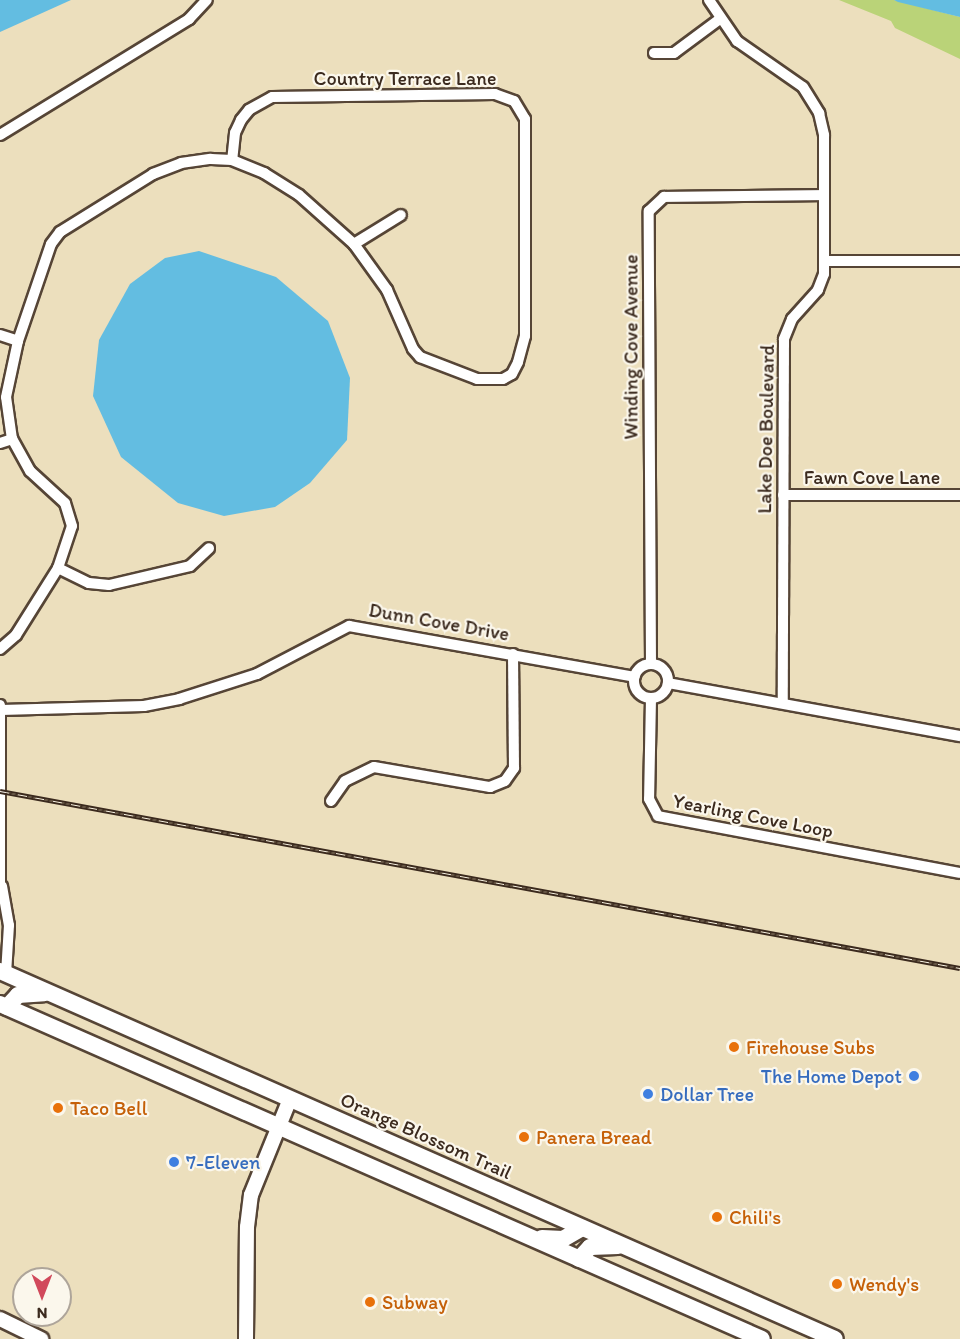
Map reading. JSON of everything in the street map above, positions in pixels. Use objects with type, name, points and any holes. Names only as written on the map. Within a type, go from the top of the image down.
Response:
[{"type":"main road","name":"Orange Blossom Trail","points":[[2,974],[835,1339]]},
{"type":"main road","points":[[51,994],[18,995],[4,1006],[762,1339]]},
{"type":"main road","points":[[533,1238],[563,1239],[582,1228]]},
{"type":"main road","points":[[579,1259],[590,1247],[602,1244],[627,1247]]},
{"type":"street","points":[[0,135],[189,19],[207,0]]},
{"type":"street","name":"Lake Doe Boulevard","points":[[709,0],[720,20],[737,41],[808,94],[823,127],[824,261],[818,290],[792,319],[784,339],[783,703]]},
{"type":"street","points":[[654,53],[674,53],[720,20]]},
{"type":"street","name":"Country Terrace Lane","points":[[232,160],[235,133],[241,120],[249,110],[272,97],[495,94],[514,101],[525,119],[525,336],[518,362],[508,377],[470,378],[420,357],[413,350],[387,290],[354,244]]},
{"type":"street","points":[[0,649],[16,635],[58,568],[70,538],[69,512],[58,494],[30,471],[12,439],[6,397],[18,340],[51,244],[60,232],[169,166],[192,161],[232,160],[290,189],[354,244],[401,215]]},
{"type":"street","name":"Winding Cove Avenue","points":[[651,664],[649,211],[664,197],[824,195]]},
{"type":"street","points":[[824,261],[960,261]]},
{"type":"street","points":[[0,335],[18,340]]},
{"type":"street","points":[[0,443],[12,439]]},
{"type":"street","name":"Fawn Cove Lane","points":[[783,495],[960,495]]},
{"type":"street","points":[[58,568],[89,583],[109,585],[190,566],[208,548]]},
{"type":"street","name":"Dunn Cove Drive","points":[[1,710],[144,706],[179,699],[257,674],[349,626],[634,677]]},
{"type":"street","points":[[331,801],[345,781],[374,767],[490,787],[505,781],[514,768],[513,654]]},
{"type":"street","points":[[651,664],[662,668],[668,683],[660,696],[651,698],[637,692],[634,677],[641,668],[651,664]]},
{"type":"street","points":[[668,683],[960,736]]},
{"type":"street","name":"Yearling Cove Loop","points":[[651,698],[649,799],[658,816],[960,873]]},
{"type":"street","points":[[0,705],[1,889],[9,924],[2,974]]},
{"type":"street","points":[[246,1339],[247,1227],[251,1195],[290,1099]]},
{"type":"street","points":[[0,1319],[41,1339]]},
{"type":"green space","points":[[839,0],[894,0],[960,17],[960,59],[895,28],[891,21]]},
{"type":"water","points":[[0,0],[71,0],[0,32]]},
{"type":"water","points":[[894,0],[960,0],[960,17],[898,2]]},
{"type":"water","points":[[199,251],[276,277],[328,321],[350,378],[347,440],[310,483],[275,507],[224,516],[178,503],[121,457],[93,396],[99,340],[130,284],[165,258]]},
{"type":"railway","points":[[0,791],[960,968]]},
{"type":"place","name":"Firehouse Subs","points":[[734,1047]]},
{"type":"place","name":"The Home Depot","points":[[914,1076]]},
{"type":"place","name":"Dollar Tree","points":[[648,1094]]},
{"type":"place","name":"Taco Bell","points":[[58,1108]]},
{"type":"place","name":"Panera Bread","points":[[524,1137]]},
{"type":"place","name":"7-Eleven","points":[[174,1162]]},
{"type":"place","name":"Chili's","points":[[717,1217]]},
{"type":"place","name":"Wendy's","points":[[837,1284]]},
{"type":"place","name":"Subway","points":[[370,1302]]}]
